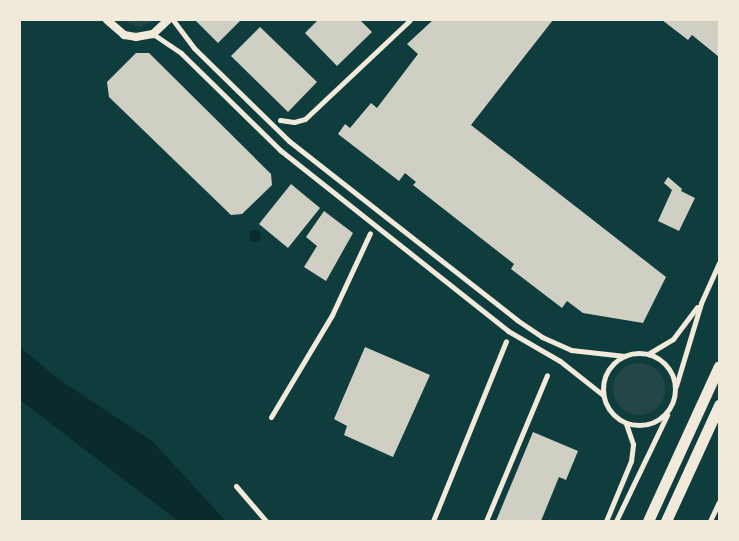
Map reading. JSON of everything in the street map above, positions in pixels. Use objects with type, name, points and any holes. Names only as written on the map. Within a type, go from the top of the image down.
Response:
[{"type":"highway","points":[[648,521],[719,366]]},
{"type":"highway","points":[[666,521],[719,404]]},
{"type":"street","points":[[107,20],[124,35],[136,37],[153,34],[168,20]]},
{"type":"street","points":[[173,20],[194,48],[289,141],[517,320],[542,337],[571,350],[625,356],[648,354],[673,339],[701,303]]},
{"type":"street","points":[[280,120],[294,122],[305,119],[410,20]]},
{"type":"street","points":[[153,34],[176,48],[287,156],[508,331],[560,361],[603,395]]},
{"type":"street","points":[[272,418],[332,315],[370,233]]},
{"type":"street","points":[[616,521],[669,411],[701,303],[719,263]]},
{"type":"street","points":[[433,521],[506,341]]},
{"type":"street","points":[[648,354],[668,367],[676,389]]},
{"type":"street","points":[[606,521],[631,461],[633,444],[626,424],[608,408],[603,395],[607,371],[625,356]]},
{"type":"street","points":[[486,521],[548,375]]},
{"type":"street","points":[[626,424],[650,424],[669,411]]},
{"type":"street","points":[[236,486],[266,521]]},
{"type":"street","points":[[710,521],[718,509],[719,502]]},
{"type":"shaded area","points":[[121,20],[156,20],[140,27]]},
{"type":"shaded area","points":[[255,230],[261,236],[255,242],[249,236]]},
{"type":"shaded area","points":[[20,347],[57,378],[152,441],[226,521],[178,521],[20,400]]},
{"type":"shaded area","points":[[634,363],[644,363],[658,370],[665,384],[665,394],[658,408],[644,415],[634,415],[624,411],[617,404],[613,394],[613,384],[617,374],[624,367]]},
{"type":"building","points":[[195,20],[241,20],[218,43]]},
{"type":"building","points":[[318,20],[360,20],[372,32],[337,66],[305,33]]},
{"type":"building","points":[[433,20],[553,20],[471,125],[666,277],[643,323],[583,313],[567,301],[562,308],[511,269],[514,264],[413,185],[416,182],[405,173],[399,181],[338,134],[345,124],[350,128],[371,103],[377,108],[418,54],[407,44]]},
{"type":"building","points":[[662,20],[719,20],[719,57],[692,35],[688,40]]},
{"type":"building","points":[[260,27],[317,82],[288,112],[231,56]]},
{"type":"building","points":[[136,53],[149,53],[271,174],[272,185],[242,214],[231,215],[109,97],[107,82]]},
{"type":"building","points":[[668,177],[682,189],[681,191],[695,198],[679,231],[658,221],[672,190],[664,183]]},
{"type":"building","points":[[291,184],[320,208],[288,248],[259,224]]},
{"type":"building","points":[[324,211],[353,233],[326,281],[304,267],[317,246],[306,237]]},
{"type":"building","points":[[365,347],[430,375],[393,457],[344,435],[347,426],[334,419]]},
{"type":"building","points":[[533,432],[578,451],[566,480],[559,477],[541,521],[496,521]]}]
